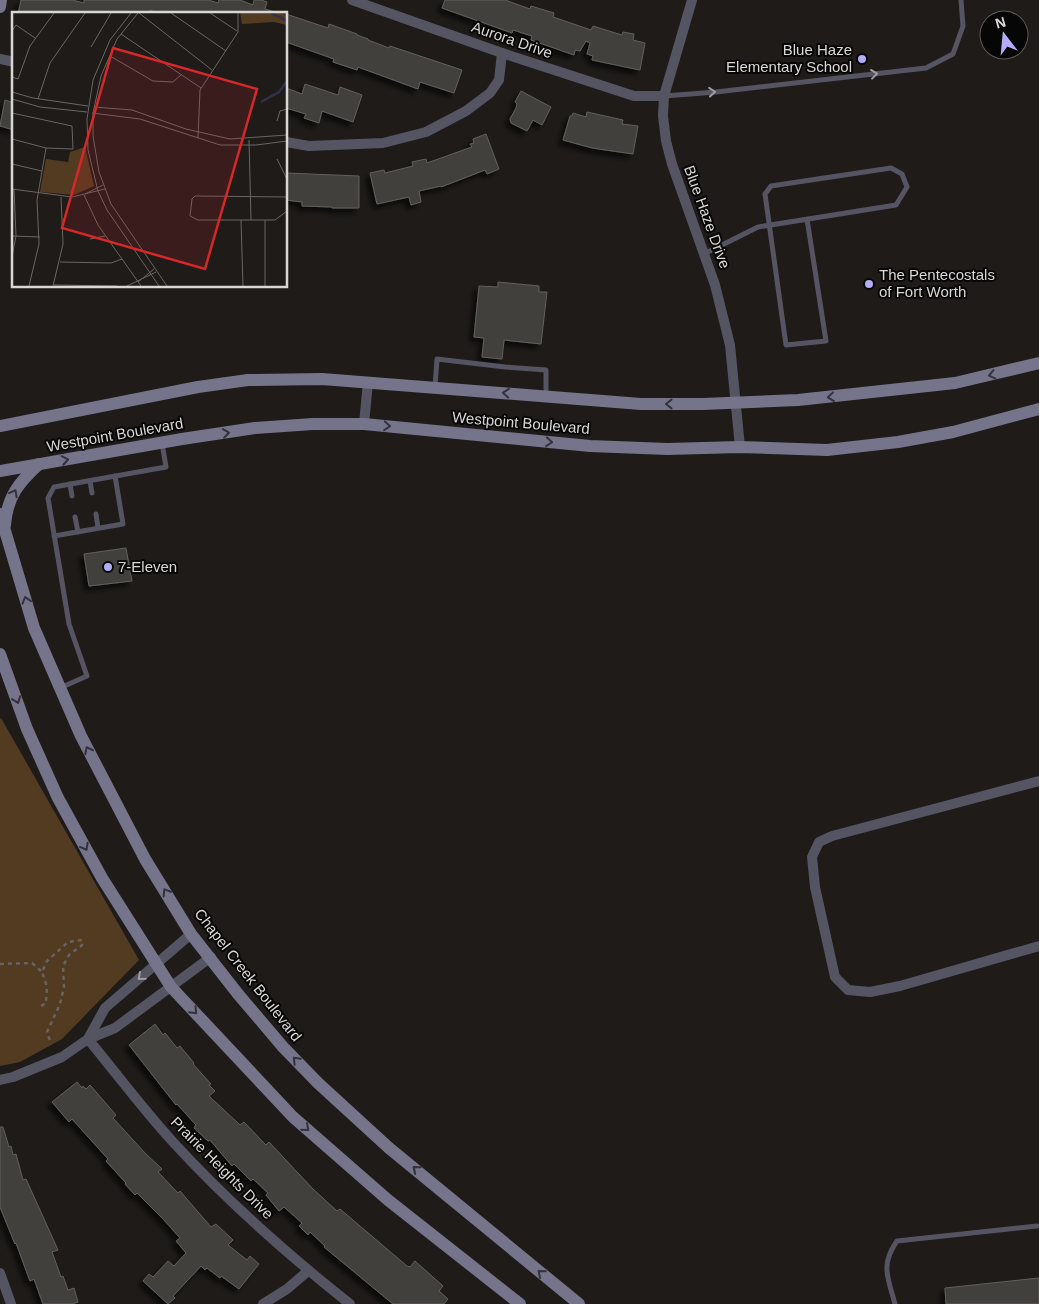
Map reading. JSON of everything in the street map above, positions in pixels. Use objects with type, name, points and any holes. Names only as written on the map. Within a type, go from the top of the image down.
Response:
[{"type":"main road","points":[[0,8],[1,0]]},
{"type":"main road","name":"Westpoint Boulevard","points":[[0,426],[198,387],[248,380],[322,379],[641,404],[736,403],[798,400],[955,383],[1039,363]]},
{"type":"main road","name":"Westpoint Boulevard","points":[[0,471],[256,428],[313,424],[364,424],[590,446],[667,449],[740,447],[827,450],[898,442],[953,432],[1039,409]]},
{"type":"main road","points":[[5,530],[6,512],[13,493],[24,477],[39,464]]},
{"type":"main road","name":"Chapel Creek Boulevard","points":[[0,514],[34,628],[59,688],[81,736],[145,859],[191,934],[283,1047],[318,1083],[389,1148],[579,1304]]},
{"type":"main road","points":[[0,654],[27,729],[58,798],[102,878],[172,987],[293,1117],[388,1200],[520,1304]]},
{"type":"street","name":"Aurora Drive","points":[[352,0],[502,53],[634,96],[664,96]]},
{"type":"street","name":"Blue Haze Drive","points":[[692,0],[664,96],[663,116],[672,164],[715,285],[730,345],[740,447]]},
{"type":"street","points":[[288,142],[308,146],[383,143],[426,132],[466,111],[490,93],[499,80],[502,53]]},
{"type":"street","points":[[364,424],[368,382]]},
{"type":"street","points":[[1039,781],[832,836],[819,842],[812,857],[814,887],[836,977],[848,990],[870,992],[900,986],[1039,946]]},
{"type":"street","points":[[88,1038],[105,1008],[191,934]]},
{"type":"street","points":[[0,1080],[13,1077],[62,1057],[88,1038],[115,1028],[211,957]]},
{"type":"street","name":"Prairie Heights Drive","points":[[88,1038],[172,1141],[240,1210],[308,1271],[350,1304]]},
{"type":"street","points":[[263,1304],[287,1289],[308,1271]]},
{"type":"street","points":[[0,1273],[11,1304]]},
{"type":"lane","points":[[664,96],[716,92],[926,68],[953,54],[963,26],[961,0]]},
{"type":"lane","points":[[704,254],[758,227],[768,225],[806,219],[896,205],[908,187],[902,174],[891,168],[771,186],[765,194],[768,225],[786,345],[826,341],[806,219]]},
{"type":"lane","points":[[435,388],[438,359],[546,370],[546,397]]},
{"type":"lane","points":[[59,688],[87,676],[69,624],[48,498],[54,487],[166,467],[162,443]]},
{"type":"lane","points":[[54,536],[123,524],[115,476]]},
{"type":"lane","points":[[90,480],[92,492]]},
{"type":"lane","points":[[70,484],[72,496]]},
{"type":"lane","points":[[96,514],[98,528]]},
{"type":"lane","points":[[75,517],[78,532]]},
{"type":"lane","points":[[895,1304],[886,1271],[889,1252],[897,1241],[1037,1226]]},
{"type":"path","points":[[42,972],[47,962],[68,942],[82,940],[82,945],[69,954],[63,966],[64,987],[60,1004],[47,1032],[51,1044]]},
{"type":"path","points":[[0,964],[32,963],[42,972],[47,987],[46,1003],[41,1006]]},
{"type":"shaded area","points":[[0,719],[139,960],[62,1039],[20,1062],[0,1066]]},
{"type":"building","points":[[21,0],[72,0],[84,3],[84,0],[208,0],[218,3],[219,0],[240,0],[253,5],[254,0],[261,0],[267,2],[265,9],[275,12],[156,12],[150,10],[150,12],[18,12]]},
{"type":"building","points":[[445,0],[505,0],[530,9],[531,6],[554,13],[553,17],[591,30],[593,26],[622,35],[623,32],[634,34],[633,40],[645,43],[640,70],[592,60],[593,56],[587,54],[590,43],[586,41],[580,51],[575,50],[574,55],[531,40],[532,36],[513,30],[512,33],[442,8]]},
{"type":"building","points":[[288,15],[328,28],[329,24],[389,48],[390,46],[462,70],[454,93],[420,82],[418,89],[358,67],[357,70],[333,62],[334,59],[288,43]]},
{"type":"building","points":[[305,84],[338,95],[340,87],[362,95],[353,122],[322,111],[319,123],[304,118],[306,114],[288,109],[288,89],[302,94]]},
{"type":"building","points":[[521,91],[551,107],[542,125],[533,120],[527,131],[511,123],[510,119],[516,108],[517,104],[515,102]]},
{"type":"building","points":[[5,100],[12,102],[12,129],[0,126]]},
{"type":"building","points":[[587,112],[623,120],[622,124],[638,126],[633,154],[592,148],[563,140],[570,116],[573,113],[586,117]]},
{"type":"building","points":[[486,134],[499,169],[487,174],[485,170],[441,187],[419,191],[421,202],[411,205],[409,197],[377,204],[370,173],[384,170],[385,173],[413,166],[412,162],[426,159],[427,163],[472,147],[470,144],[474,143],[473,139]]},
{"type":"building","points":[[288,173],[359,176],[359,208],[302,206],[302,202],[288,200]]},
{"type":"building","points":[[498,282],[539,286],[539,292],[547,292],[541,344],[504,340],[502,359],[482,357],[484,338],[474,337],[479,286],[498,287]]},
{"type":"building","name":"7-Eleven","points":[[126,548],[132,581],[89,586],[84,554]]},
{"type":"building","points":[[155,1024],[163,1035],[165,1033],[177,1048],[180,1046],[211,1084],[209,1085],[215,1091],[209,1096],[240,1125],[244,1122],[266,1145],[269,1142],[313,1189],[337,1211],[340,1209],[407,1266],[410,1267],[415,1261],[443,1286],[439,1291],[448,1299],[444,1304],[393,1304],[324,1247],[310,1232],[308,1235],[299,1226],[302,1223],[284,1207],[279,1211],[266,1195],[268,1193],[253,1179],[251,1181],[234,1164],[232,1166],[210,1140],[208,1141],[194,1128],[196,1125],[176,1105],[129,1045]]},
{"type":"building","points":[[77,1082],[82,1088],[83,1086],[86,1089],[90,1085],[116,1115],[113,1118],[162,1169],[158,1172],[178,1193],[180,1191],[211,1227],[216,1224],[233,1240],[228,1245],[247,1260],[250,1256],[259,1264],[239,1289],[221,1276],[220,1278],[207,1268],[205,1270],[201,1266],[168,1304],[143,1281],[149,1274],[153,1277],[168,1261],[174,1266],[186,1253],[176,1241],[180,1238],[137,1193],[135,1195],[106,1161],[108,1159],[72,1119],[69,1122],[52,1102]]},
{"type":"building","points":[[0,1127],[3,1127],[13,1155],[16,1154],[23,1180],[26,1179],[58,1250],[52,1252],[61,1277],[63,1276],[68,1290],[74,1288],[78,1302],[72,1304],[43,1304],[34,1279],[30,1281],[0,1207]]},
{"type":"building","points":[[1039,1278],[1039,1304],[946,1304],[945,1288]]},
{"type":"place","name":"Blue Haze Elementary School","points":[[862,59]]},
{"type":"place","name":"The Pentecostals of Fort Worth","points":[[869,284]]},
{"type":"place","name":"7-Eleven","points":[[108,567]]}]
